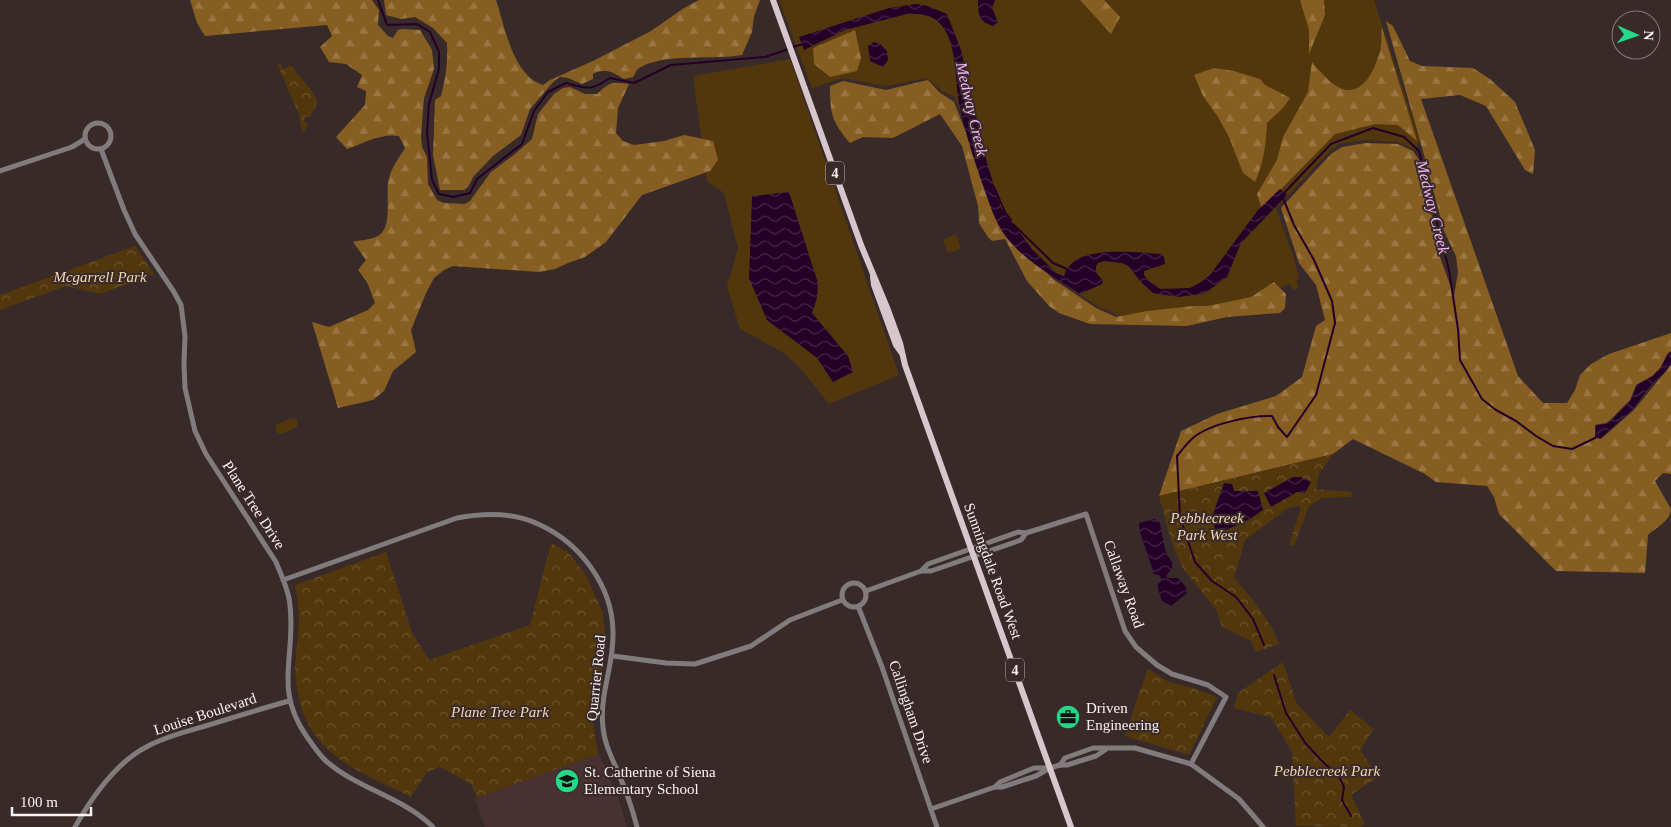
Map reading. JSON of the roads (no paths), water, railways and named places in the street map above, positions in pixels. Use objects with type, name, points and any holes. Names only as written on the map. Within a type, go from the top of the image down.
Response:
[{"type":"main road","name":"Sunningdale Road West","points":[[773,0],[873,276],[874,285],[896,345],[901,353],[1071,827]]},
{"type":"street","points":[[98,123],[105,125],[110,132],[108,144],[101,148],[93,148],[86,140],[86,132],[90,126],[98,123]]},
{"type":"street","points":[[0,171],[72,147],[86,140]]},
{"type":"street","name":"Plane Tree Drive","points":[[101,148],[135,234],[174,292],[180,305],[185,336],[185,388],[195,431],[206,454],[276,562],[283,580],[290,603],[291,620],[287,676],[289,701],[298,724],[325,760],[357,781],[409,808],[433,827]]},
{"type":"street","name":"Quarrier Road","points":[[283,580],[456,518],[478,514],[498,514],[538,523],[561,538],[574,548],[595,573],[606,596],[611,614],[613,656],[605,690],[602,712],[603,728],[606,742],[624,786],[637,827]]},
{"type":"street","name":"Callaway Road","points":[[1026,533],[1086,514],[1124,631],[1136,647],[1156,665],[1172,674],[1208,685],[1226,697],[1191,764]]},
{"type":"street","points":[[866,591],[921,571],[931,571],[1021,540],[1026,533],[1018,532],[971,548],[928,564],[921,571]]},
{"type":"street","points":[[849,583],[861,584],[866,591],[865,600],[858,606],[849,606],[842,600],[842,590],[849,583]]},
{"type":"street","points":[[613,656],[666,663],[695,664],[751,646],[790,620],[842,600]]},
{"type":"street","name":"Callingham Drive","points":[[858,606],[882,667],[937,827]]},
{"type":"street","name":"Louise Boulevard","points":[[75,827],[112,774],[147,746],[174,735],[289,701]]},
{"type":"street","points":[[931,809],[994,787],[1000,782],[1034,768],[1067,765],[1096,756],[1106,749],[1135,748],[1191,764],[1239,799],[1263,827]]},
{"type":"water","points":[[978,0],[995,0],[992,8],[998,22],[993,26],[984,22],[980,16]]},
{"type":"water","points":[[917,4],[928,6],[947,14],[961,50],[987,163],[1001,208],[1032,249],[1056,273],[1064,276],[1070,266],[1079,259],[1092,254],[1121,252],[1161,254],[1164,257],[1165,264],[1144,271],[1144,275],[1148,280],[1160,289],[1190,288],[1210,275],[1258,210],[1280,189],[1287,195],[1241,243],[1227,277],[1208,291],[1201,294],[1178,297],[1153,293],[1128,266],[1122,263],[1104,261],[1096,266],[1096,272],[1103,281],[1102,284],[1080,294],[1025,256],[1006,237],[999,226],[980,177],[966,131],[959,103],[953,52],[947,34],[939,22],[926,16],[907,14],[845,30],[804,50],[799,37],[889,8]]},
{"type":"water","points":[[874,42],[880,44],[887,51],[888,60],[883,67],[870,61],[868,46]]},
{"type":"water","points":[[789,192],[818,283],[817,298],[812,313],[848,356],[853,372],[833,382],[817,358],[767,320],[749,278],[752,196]]},
{"type":"water","points":[[1671,352],[1671,363],[1667,370],[1652,384],[1633,409],[1601,438],[1595,438],[1596,425],[1607,424],[1611,421],[1631,400],[1637,385],[1653,376]]},
{"type":"water","points":[[1293,477],[1301,477],[1311,482],[1305,493],[1297,492],[1271,507],[1264,493]]},
{"type":"water","points":[[1224,483],[1232,484],[1234,491],[1258,491],[1263,510],[1250,519],[1224,531],[1215,529],[1212,517]]},
{"type":"water","points":[[1155,519],[1160,523],[1165,550],[1172,563],[1172,568],[1166,576],[1168,578],[1178,578],[1186,587],[1187,593],[1171,606],[1162,601],[1158,583],[1162,580],[1159,575],[1154,574],[1140,532],[1139,523]]},
{"type":"waterway","name":"Medway Creek","points":[[378,0],[387,25],[417,24],[430,32],[439,52],[439,69],[429,104],[427,132],[432,180],[439,194],[453,197],[470,193],[477,179],[522,144],[534,111],[548,92],[566,83],[589,88],[610,78],[634,83],[671,65],[765,57],[789,49]]},
{"type":"waterway","name":"Medway Creek","points":[[793,47],[803,44]]},
{"type":"waterway","name":"Medway Creek","points":[[1283,194],[1331,144],[1373,128],[1404,137],[1419,151],[1449,270],[1458,329],[1460,360],[1482,399],[1553,446],[1572,449],[1595,438]]},
{"type":"waterway","name":"Medway Creek","points":[[994,187],[1005,212],[1011,220]]},
{"type":"waterway","points":[[1264,645],[1253,619],[1236,597],[1212,581],[1195,562],[1180,517],[1177,456],[1200,433],[1219,425],[1242,419],[1272,416],[1278,427],[1287,437],[1316,395],[1335,323],[1332,301],[1314,260],[1294,225],[1283,198]]},
{"type":"waterway","name":"Medway Creek","points":[[1013,224],[1053,263],[1067,269]]},
{"type":"waterway","points":[[1274,675],[1286,713],[1306,744],[1325,764],[1338,774],[1344,787],[1342,800],[1351,816]]},
{"type":"place","name":"Driven Engineering","points":[[1068,717]]},
{"type":"place","name":"St. Catherine of Siena Elementary School","points":[[567,781]]},
{"type":"park label","name":"Mcgarrell Park","points":[[100,277]]},
{"type":"park label","name":"Pebblecreek Park West","points":[[1207,526]]},
{"type":"park label","name":"Plane Tree Park","points":[[500,712]]},
{"type":"park label","name":"Pebblecreek Park","points":[[1327,771]]}]
